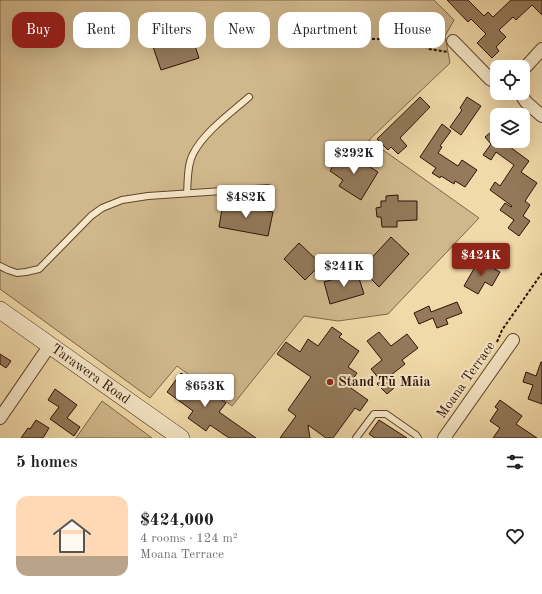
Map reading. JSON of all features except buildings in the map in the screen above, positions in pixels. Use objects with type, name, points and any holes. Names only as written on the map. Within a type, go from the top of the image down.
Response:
[{"type":"main road","name":"Tarawera Road","points":[[0,310],[181,438]]},
{"type":"street","points":[[453,41],[490,79]]},
{"type":"street","points":[[530,63],[542,50]]},
{"type":"street","points":[[525,100],[542,116]]},
{"type":"street","name":"Moana Terrace","points":[[444,438],[513,340]]},
{"type":"street","points":[[0,418],[50,346]]},
{"type":"lane","points":[[187,193],[188,172],[192,155],[201,140],[249,97]]},
{"type":"lane","points":[[0,266],[17,273],[39,269],[91,216],[102,208],[115,202],[143,196],[268,188]]},
{"type":"lane","points":[[356,438],[374,414],[382,413],[398,422],[418,438]]},
{"type":"path","points":[[371,40],[415,40],[429,49],[451,53]]},
{"type":"shaded area","points":[[0,0],[434,0],[454,20],[445,36],[450,63],[369,140],[479,218],[388,314],[338,321],[304,316],[232,406],[177,366],[150,398],[0,289]]},
{"type":"shaded area","points":[[102,401],[152,438],[76,438]]},
{"type":"place","name":"Stand Tū Māia","points":[[330,382]]}]
